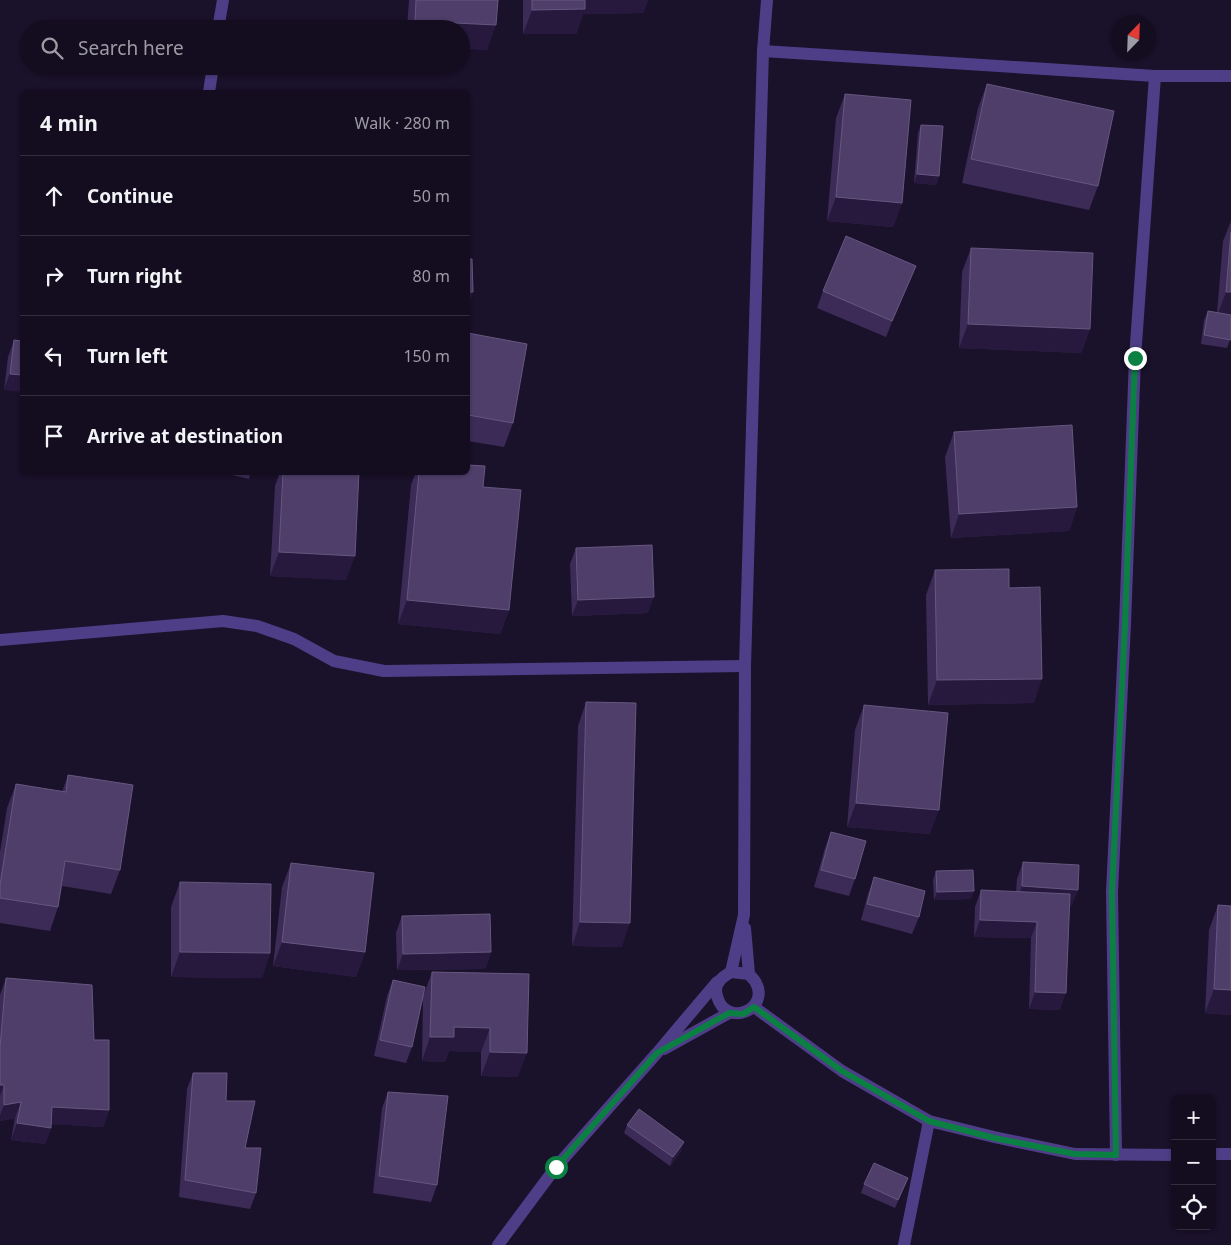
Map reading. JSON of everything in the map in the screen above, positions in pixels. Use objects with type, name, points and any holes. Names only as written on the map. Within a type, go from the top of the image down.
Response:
[{"type":"street","points":[[220,20],[223,0]]},
{"type":"street","points":[[657,1053],[729,1013],[743,1014],[754,1007],[759,996],[757,983],[749,974],[744,915],[745,666],[763,51],[767,0]]},
{"type":"street","points":[[763,51],[1155,76],[1231,76]]},
{"type":"street","points":[[209,90],[212,75]]},
{"type":"street","points":[[1116,1155],[1112,892],[1135,358],[1155,76]]},
{"type":"street","points":[[0,640],[222,621],[257,626],[294,638],[334,661],[384,670],[745,666]]},
{"type":"street","points":[[731,972],[744,915]]},
{"type":"street","points":[[498,1245],[556,1167],[720,979],[731,972],[749,974]]},
{"type":"street","points":[[720,979],[715,991],[719,1005],[729,1013]]},
{"type":"street","points":[[754,1007],[842,1071],[929,1121],[994,1138],[1075,1154],[1171,1155]]},
{"type":"street","points":[[904,1245],[929,1121]]},
{"type":"street","points":[[1216,1154],[1231,1154]]},
{"type":"building","points":[[416,0],[498,0],[496,25],[470,24],[470,20],[415,20]]},
{"type":"building","points":[[532,0],[585,0],[585,9],[532,10]]},
{"type":"building","points":[[987,84],[1114,111],[1098,186],[971,159]]},
{"type":"building","points":[[845,94],[911,100],[902,203],[836,197]]},
{"type":"building","points":[[921,125],[943,126],[939,176],[917,174]]},
{"type":"building","points":[[1231,232],[1231,292],[1226,292]]},
{"type":"building","points":[[846,236],[916,266],[892,321],[823,291]]},
{"type":"building","points":[[971,248],[1093,253],[1090,329],[968,324]]},
{"type":"building","points":[[470,259],[472,259],[473,292],[470,292]]},
{"type":"building","points":[[1208,311],[1231,315],[1231,340],[1204,335]]},
{"type":"building","points":[[470,333],[527,344],[513,423],[470,415]]},
{"type":"building","points":[[14,340],[20,341],[20,375],[10,374]]},
{"type":"building","points":[[1072,425],[1077,507],[959,514],[954,432]]},
{"type":"building","points":[[470,465],[485,466],[483,487],[521,490],[509,610],[407,600],[419,475],[470,475]]},
{"type":"building","points":[[283,475],[359,475],[355,556],[279,552]]},
{"type":"building","points":[[652,545],[654,597],[578,600],[576,548]]},
{"type":"building","points":[[1009,569],[1009,588],[1040,587],[1042,679],[937,680],[935,570]]},
{"type":"building","points":[[586,702],[636,703],[630,923],[580,922]]},
{"type":"building","points":[[864,705],[948,713],[939,810],[856,803]]},
{"type":"building","points":[[68,775],[133,785],[120,870],[65,861],[58,907],[0,898],[0,885],[16,784],[66,792]]},
{"type":"building","points":[[831,832],[866,841],[855,879],[821,870]]},
{"type":"building","points":[[1023,862],[1079,865],[1078,890],[1022,886]]},
{"type":"building","points":[[291,863],[374,873],[365,952],[282,942]]},
{"type":"building","points":[[973,870],[974,891],[937,892],[936,871]]},
{"type":"building","points":[[874,877],[925,891],[919,917],[867,904]]},
{"type":"building","points":[[180,882],[271,884],[270,953],[180,952]]},
{"type":"building","points":[[981,890],[1070,894],[1066,993],[1035,992],[1037,922],[980,920]]},
{"type":"building","points":[[1218,905],[1231,906],[1231,990],[1214,989]]},
{"type":"building","points":[[490,914],[491,952],[403,954],[402,916]]},
{"type":"building","points":[[432,972],[529,974],[527,1053],[490,1052],[490,1028],[454,1027],[454,1037],[430,1037]]},
{"type":"building","points":[[6,978],[92,985],[94,1040],[109,1040],[109,1110],[52,1107],[51,1128],[17,1123],[21,1102],[4,1105],[4,1085],[0,1085],[0,1047]]},
{"type":"building","points":[[393,980],[425,987],[412,1047],[380,1040]]},
{"type":"building","points":[[193,1073],[227,1073],[226,1101],[255,1101],[245,1148],[261,1148],[256,1193],[185,1180]]},
{"type":"building","points":[[388,1092],[448,1096],[437,1185],[379,1176]]},
{"type":"building","points":[[639,1109],[684,1142],[673,1157],[627,1125]]},
{"type":"building","points":[[874,1163],[908,1178],[898,1200],[864,1184]]},
{"type":"route","points":[[556,1167],[657,1053],[729,1013],[743,1014],[754,1007],[842,1071],[929,1121],[994,1138],[1075,1154],[1116,1155],[1112,892],[1135,358]]}]
